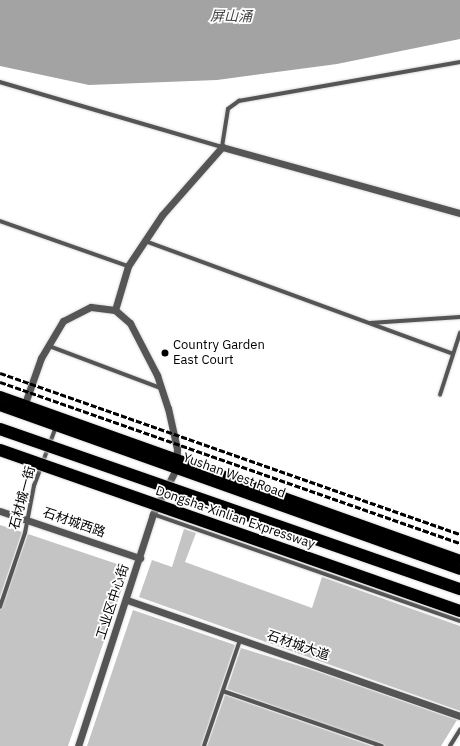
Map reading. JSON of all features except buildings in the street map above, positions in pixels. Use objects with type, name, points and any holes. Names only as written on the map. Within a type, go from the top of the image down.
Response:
[{"type":"highway","name":"Dongsha-Xinlian Expressway","points":[[0,428],[460,589]]},
{"type":"highway","name":"Dongsha-Xinlian Expressway","points":[[0,450],[460,611]]},
{"type":"main road","name":"Yushan West Road","points":[[0,396],[23,409],[58,422],[460,560]]},
{"type":"main road","name":"Yushan West Road","points":[[0,406],[23,409]]},
{"type":"main road","name":"Yushan West Road","points":[[177,464],[460,570]]},
{"type":"street","points":[[115,310],[128,266],[162,215],[222,147],[460,213]]},
{"type":"street","points":[[23,409],[48,346],[56,330],[74,313],[99,306],[115,310],[122,314],[136,332],[162,388],[177,464]]},
{"type":"street","name":"工业区中心街","points":[[78,746],[128,600],[152,514],[177,464]]},
{"type":"street","name":"石材城西路","points":[[0,511],[140,558]]},
{"type":"street","name":"石材城大道","points":[[128,600],[460,716]]},
{"type":"lane","points":[[0,82],[222,147],[228,109],[239,101],[460,62]]},
{"type":"lane","points":[[0,221],[128,266]]},
{"type":"lane","points":[[145,241],[453,354]]},
{"type":"lane","points":[[369,323],[460,317]]},
{"type":"lane","points":[[440,395],[460,333]]},
{"type":"lane","points":[[48,346],[162,388]]},
{"type":"lane","name":"石材城一街","points":[[0,607],[28,520],[34,486],[58,422]]},
{"type":"lane","points":[[152,514],[460,621]]},
{"type":"lane","points":[[204,746],[240,639]]},
{"type":"lane","points":[[223,691],[382,746]]},
{"type":"lane","points":[[450,746],[460,730]]},
{"type":"water","name":"屏山涌","points":[[0,0],[460,0],[460,39],[337,64],[217,80],[89,85],[0,66]]},
{"type":"railway","points":[[0,373],[460,534]]},
{"type":"railway","points":[[0,382],[460,543]]},
{"type":"place","name":"Country Garden East Court","points":[[165,353]]}]
